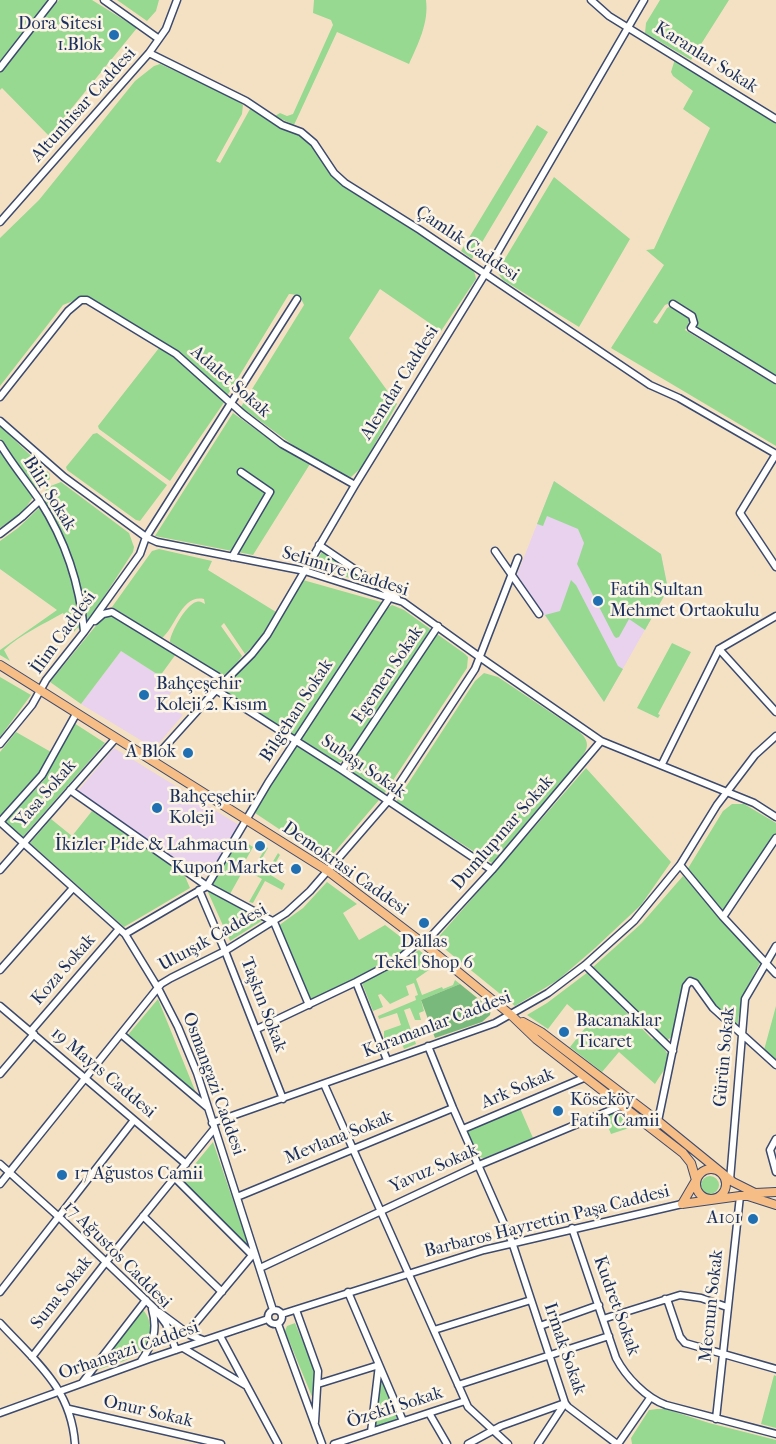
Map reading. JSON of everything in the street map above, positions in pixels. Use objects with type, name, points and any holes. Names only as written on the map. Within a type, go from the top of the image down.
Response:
[{"type":"main road","name":"Demokrasi Caddesi","points":[[0,665],[328,871],[422,942],[511,1015],[536,1039],[683,1153],[691,1163],[696,1180]]},
{"type":"main road","name":"Demokrasi Caddesi","points":[[511,1015],[541,1032],[658,1119],[730,1180],[755,1193],[776,1192]]},
{"type":"main road","points":[[682,1204],[696,1180],[699,1175],[707,1170],[721,1172],[726,1187],[721,1195],[707,1199],[699,1194],[696,1180]]},
{"type":"main road","points":[[682,1204],[748,1196],[776,1205]]},
{"type":"street","points":[[0,68],[53,0]]},
{"type":"street","points":[[104,0],[159,39]]},
{"type":"street","name":"Altunhisar Caddesi","points":[[0,222],[149,53],[166,29],[177,0]]},
{"type":"street","name":"Karanlar Sokak","points":[[591,0],[609,16],[776,119]]},
{"type":"street","name":"Alemdar Caddesi","points":[[152,761],[261,643],[485,273],[644,0]]},
{"type":"street","name":"Çamlık Caddesi","points":[[149,53],[246,101],[282,124],[301,132],[314,143],[339,178],[650,384],[679,398],[776,454]]},
{"type":"street","name":"İlim Caddesi","points":[[0,744],[32,705],[140,554],[146,537],[297,299]]},
{"type":"street","name":"Adalet Sokak","points":[[0,397],[76,303],[87,300],[176,354],[282,444],[355,485]]},
{"type":"street","points":[[673,304],[692,316],[694,323],[691,327],[776,380]]},
{"type":"street","name":"Selimiye Caddesi","points":[[0,421],[64,477],[146,537],[157,542],[304,571],[403,602],[601,741],[729,792],[754,803],[776,817]]},
{"type":"street","name":"Bilir Sokak","points":[[0,444],[56,529],[80,598],[84,632]]},
{"type":"street","points":[[776,454],[740,513],[776,567]]},
{"type":"street","points":[[232,557],[270,492],[241,472]]},
{"type":"street","points":[[0,534],[39,501]]},
{"type":"street","points":[[320,545],[403,602]]},
{"type":"street","points":[[495,552],[539,614]]},
{"type":"street","name":"Uluışık Caddesi","points":[[0,1184],[158,988],[171,978],[225,951],[273,922],[300,902],[388,801],[481,658],[518,558]]},
{"type":"street","name":"Bilgehan Sokak","points":[[207,886],[268,783],[390,597]]},
{"type":"street","points":[[84,632],[103,614],[112,612],[225,681]]},
{"type":"street","points":[[662,764],[719,649],[776,616]]},
{"type":"street","name":"Egemen Sokak","points":[[342,770],[438,626]]},
{"type":"street","points":[[719,649],[776,712]]},
{"type":"street","name":"Subaşı Sokak","points":[[216,690],[296,740],[492,870]]},
{"type":"street","points":[[0,822],[42,776],[76,714]]},
{"type":"street","name":"Karamanlar Caddesi","points":[[213,1126],[387,1060],[480,1028],[511,1015],[548,993],[585,965],[634,921],[680,865],[717,806],[755,755],[776,736]]},
{"type":"street","name":"Yasa Sokak","points":[[0,870],[116,738]]},
{"type":"street","name":"Dumlupınar Sokak","points":[[257,1029],[398,960],[422,942],[492,870],[601,741]]},
{"type":"street","points":[[70,790],[207,886],[273,922],[309,1005]]},
{"type":"street","name":"Osmangazi Caddesi","points":[[0,822],[122,931],[158,988],[190,1056],[273,1310]]},
{"type":"street","points":[[723,917],[776,838]]},
{"type":"street","points":[[680,865],[723,917],[776,974]]},
{"type":"street","points":[[122,931],[207,886]]},
{"type":"street","points":[[0,970],[73,888]]},
{"type":"street","name":"Taşkın Sokak","points":[[199,890],[257,1029],[283,1099]]},
{"type":"street","name":"Koza Sokak","points":[[0,1074],[32,1033],[122,931]]},
{"type":"street","name":"Gürün Sokak","points":[[730,1180],[745,999],[776,946]]},
{"type":"street","points":[[585,965],[672,1051]]},
{"type":"street","points":[[658,1119],[686,986],[690,981],[695,983],[713,1008],[776,1065]]},
{"type":"street","points":[[356,982],[387,1060]]},
{"type":"street","name":"19 Mayıs Caddesi","points":[[0,1006],[186,1164]]},
{"type":"street","points":[[121,1034],[208,1108]]},
{"type":"street","name":"Irmak Sokak","points":[[428,1046],[512,1242],[565,1403],[618,1444]]},
{"type":"street","name":"Ark Sokak","points":[[463,1129],[586,1077]]},
{"type":"street","points":[[324,1084],[465,1401],[471,1411],[508,1444]]},
{"type":"street","name":"Yavuz Sokak","points":[[260,1268],[479,1165],[623,1105]]},
{"type":"street","name":"Mevlana Sokak","points":[[237,1197],[453,1108]]},
{"type":"street","points":[[0,1292],[134,1120]]},
{"type":"street","name":"Suna Sokak","points":[[32,1357],[186,1164],[213,1126]]},
{"type":"street","points":[[776,1139],[771,1145],[770,1154],[776,1172]]},
{"type":"street","name":"17 Ağustos Caddesi","points":[[0,1164],[152,1306],[166,1324],[180,1349]]},
{"type":"street","points":[[175,1178],[254,1253],[187,1333]]},
{"type":"street","name":"Mecnun Sokak","points":[[716,1419],[740,1196]]},
{"type":"street","name":"Barbaros Hayrettin Paşa Caddesi","points":[[282,1314],[464,1255],[682,1204]]},
{"type":"street","points":[[143,1216],[222,1292]]},
{"type":"street","name":"Kudret Sokak","points":[[572,1228],[619,1364],[650,1398],[666,1406],[776,1434]]},
{"type":"street","points":[[348,1292],[403,1421]]},
{"type":"street","points":[[603,1319],[665,1299],[686,1295],[727,1307]]},
{"type":"street","points":[[665,1299],[682,1340],[688,1345],[776,1369]]},
{"type":"street","points":[[82,1383],[146,1300]]},
{"type":"street","points":[[434,1330],[531,1300]]},
{"type":"street","points":[[540,1326],[598,1305]]},
{"type":"street","points":[[152,1306],[187,1333],[204,1341]]},
{"type":"street","points":[[140,1362],[149,1350],[155,1334],[152,1306]]},
{"type":"street","points":[[273,1310],[282,1314],[282,1319],[278,1324],[273,1324],[268,1319],[268,1314],[273,1310]]},
{"type":"street","points":[[296,1310],[318,1371],[315,1425]]},
{"type":"street","name":"Orhangazi Caddesi","points":[[0,1413],[268,1319]]},
{"type":"street","points":[[0,1323],[60,1391],[69,1409],[75,1444]]},
{"type":"street","points":[[278,1324],[322,1444]]},
{"type":"street","points":[[220,1336],[277,1444]]},
{"type":"street","points":[[458,1384],[609,1336]]},
{"type":"street","points":[[180,1349],[246,1385]]},
{"type":"street","points":[[318,1384],[379,1365]]},
{"type":"street","points":[[371,1432],[379,1365]]},
{"type":"street","points":[[618,1444],[650,1398]]},
{"type":"street","name":"Özekli Sokak","points":[[334,1444],[465,1401]]},
{"type":"street","points":[[468,1444],[493,1430],[565,1403]]},
{"type":"street","points":[[538,1444],[565,1403]]},
{"type":"street","name":"Onur Sokak","points":[[69,1409],[202,1442],[221,1444]]},
{"type":"street","points":[[429,1413],[447,1444]]},
{"type":"shaded area","name":"Fatih Sultan Mehmet Ortaokulu","points":[[554,481],[661,554],[668,589],[604,702],[517,575]]},
{"type":"shaded area","points":[[121,651],[176,686],[164,702],[183,715],[159,743],[147,744],[81,704]]},
{"type":"shaded area","name":"Bahçeşehir Koleji","points":[[114,748],[239,825],[210,875],[199,875],[78,791]]},
{"type":"green space","points":[[0,0],[48,0],[32,31],[59,0],[92,0],[137,28],[49,136],[2,88],[0,90]]},
{"type":"green space","points":[[117,0],[159,0],[156,11],[147,21]]},
{"type":"green space","points":[[314,0],[426,0],[426,17],[409,64],[337,32],[294,125],[275,116],[280,113],[287,116],[293,114],[333,25],[331,20],[313,13]]},
{"type":"green space","points":[[660,0],[729,0],[691,60],[645,33],[646,23]]},
{"type":"green space","points":[[675,59],[776,123],[776,376],[697,327],[694,314],[675,301],[665,305],[653,322],[657,324],[667,308],[671,306],[691,318],[685,330],[776,385],[776,446],[611,348],[664,265],[646,250],[654,249],[710,128],[683,109],[693,91],[673,76],[671,72]]},
{"type":"green space","points":[[160,64],[232,97],[243,105],[242,114],[216,161],[220,163],[252,109],[308,140],[335,179],[472,269],[475,274],[476,279],[441,331],[380,289],[349,338],[397,404],[362,467],[351,477],[305,454],[241,407],[304,305],[295,295],[289,294],[227,396],[179,355],[94,300],[83,297],[63,305],[0,386],[0,238],[39,200],[135,81]]},
{"type":"green space","points":[[537,125],[548,132],[472,259],[461,251]]},
{"type":"green space","points":[[554,177],[630,239],[579,327],[503,280],[497,272]]},
{"type":"green space","points":[[159,348],[179,360],[225,401],[170,481],[98,426]]},
{"type":"green space","points":[[233,413],[283,449],[310,464],[253,555],[155,536]]},
{"type":"green space","points":[[0,426],[50,474],[50,479],[35,490],[0,438]]},
{"type":"green space","points":[[97,433],[167,485],[140,521],[67,470],[66,467],[93,434]]},
{"type":"green space","points":[[0,450],[33,497],[23,512],[0,528]]},
{"type":"green space","points":[[554,481],[661,554],[668,589],[645,630],[629,619],[619,637],[616,638],[577,564],[584,543],[578,529],[547,516],[543,526],[537,524]]},
{"type":"green space","points":[[61,482],[129,533],[134,547],[87,623],[75,573],[40,498],[48,487]]},
{"type":"green space","points":[[39,508],[54,533],[68,566],[78,601],[81,629],[77,628],[74,632],[63,613],[25,634],[4,650],[10,661],[0,655],[0,650],[57,610],[0,569],[0,541]]},
{"type":"green space","points":[[159,549],[212,561],[208,570],[276,612],[259,640],[245,654],[224,623],[221,626],[242,656],[223,676],[170,642],[183,614],[196,602],[205,604],[204,599],[196,599],[184,607],[162,638],[112,607],[152,551]]},
{"type":"green space","points":[[323,550],[376,586],[313,567]]},
{"type":"green space","points":[[303,580],[381,602],[383,605],[295,736],[221,689],[264,643]]},
{"type":"green space","points":[[571,580],[576,585],[618,666],[623,669],[604,702],[545,615],[560,611]]},
{"type":"green space","points":[[392,605],[404,610],[433,631],[344,761],[337,763],[300,740],[383,611]]},
{"type":"green space","points":[[111,614],[176,654],[160,676],[121,651],[81,704],[50,682],[103,617]]},
{"type":"green space","points":[[437,634],[468,657],[467,668],[384,794],[351,772],[349,766]]},
{"type":"green space","points":[[672,643],[691,652],[658,718],[637,708]]},
{"type":"green space","points":[[484,673],[498,677],[577,730],[585,738],[587,745],[579,761],[492,863],[396,802],[475,681]]},
{"type":"green space","points":[[0,677],[31,695],[0,737]]},
{"type":"green space","points":[[74,723],[105,743],[22,838],[5,822],[44,780]]},
{"type":"green space","points":[[16,732],[51,752],[39,775],[0,817],[0,752]]},
{"type":"green space","points":[[296,746],[379,800],[327,861],[255,813]]},
{"type":"green space","points":[[586,768],[671,862],[641,905],[595,948],[558,980],[515,1006],[435,941]]},
{"type":"green space","points":[[732,804],[744,804],[776,823],[776,833],[725,910],[722,910],[687,870],[723,811]]},
{"type":"green space","points":[[92,811],[184,874],[190,888],[124,927],[30,843],[51,819],[72,836]]},
{"type":"green space","points":[[239,838],[253,847],[244,863],[253,869],[266,847],[268,848],[255,870],[265,875],[278,853],[280,855],[269,874],[285,884],[282,890],[265,881],[253,903],[249,902],[262,879],[244,869],[230,894],[212,885]]},
{"type":"green space","points":[[683,876],[760,963],[742,997],[737,1027],[709,999],[694,979],[687,977],[672,1037],[667,1040],[593,967],[642,923]]},
{"type":"green space","points":[[327,882],[357,904],[343,913],[359,940],[385,925],[410,944],[392,959],[311,1000],[278,926],[303,908]]},
{"type":"green space","points":[[207,890],[263,920],[230,941]]},
{"type":"green space","points":[[419,950],[436,965],[416,979],[422,995],[453,985],[455,980],[460,984],[421,1000],[424,1011],[419,1013],[421,1020],[415,1020],[410,1008],[404,1010],[416,1044],[404,1049],[398,1034],[384,1039],[384,1031],[401,1025],[397,1013],[379,1019],[378,1016],[416,1000],[415,996],[418,995],[414,983],[406,986],[409,995],[390,1004],[381,994],[378,995],[383,1007],[373,1011],[362,983]]},
{"type":"green space","points":[[588,972],[666,1051],[667,1064],[655,1084],[619,1052],[602,1072],[570,1047],[589,1023],[567,1004],[548,1029],[527,1015]]},
{"type":"green space","points":[[460,984],[491,1009],[490,1015],[482,1022],[435,1038],[421,1000]]},
{"type":"green space","points":[[158,999],[196,1093],[127,1036]]},
{"type":"green space","points":[[776,1006],[776,1061],[764,1050]]},
{"type":"green space","points":[[520,1108],[533,1138],[484,1158],[479,1157],[468,1133],[470,1129]]},
{"type":"green space","points":[[619,1111],[638,1125],[611,1134],[604,1117]]},
{"type":"green space","points":[[213,1142],[249,1247],[182,1180]]},
{"type":"green space","points":[[710,1176],[716,1179],[719,1185],[716,1191],[710,1194],[704,1191],[701,1185],[704,1179]]},
{"type":"green space","points":[[143,1310],[149,1320],[150,1329],[148,1341],[143,1348],[129,1359],[94,1371]]},
{"type":"green space","points":[[295,1323],[316,1373],[313,1399],[285,1331],[287,1326]]},
{"type":"green space","points":[[774,1375],[776,1376],[776,1428],[761,1424]]},
{"type":"green space","points":[[379,1379],[383,1381],[398,1418],[375,1428]]},
{"type":"green space","points":[[666,1409],[709,1423],[776,1440],[776,1444],[632,1444],[631,1438],[649,1410]]},
{"type":"place","name":"Dora Sitesi 1.Blok","points":[[114,35]]},
{"type":"place","name":"Fatih Sultan Mehmet Ortaokulu","points":[[598,601]]},
{"type":"place","name":"Bahçeşehir Koleji 2. Kısım","points":[[144,695]]},
{"type":"place","name":"A Blok","points":[[188,753]]},
{"type":"place","name":"Bahçeşehir Koleji","points":[[157,808]]},
{"type":"place","name":"İkizler Pide & Lahmacun","points":[[260,846]]},
{"type":"place","name":"Kupon Market","points":[[296,869]]},
{"type":"place","name":"Dallas Tekel Shop 6","points":[[424,923]]},
{"type":"place","name":"Bacanaklar Ticaret","points":[[564,1032]]},
{"type":"place","name":"Köseköy Fatih Camii","points":[[558,1111]]},
{"type":"place","name":"17 Ağustos Camii","points":[[62,1175]]},
{"type":"place","name":"A101","points":[[753,1219]]}]
